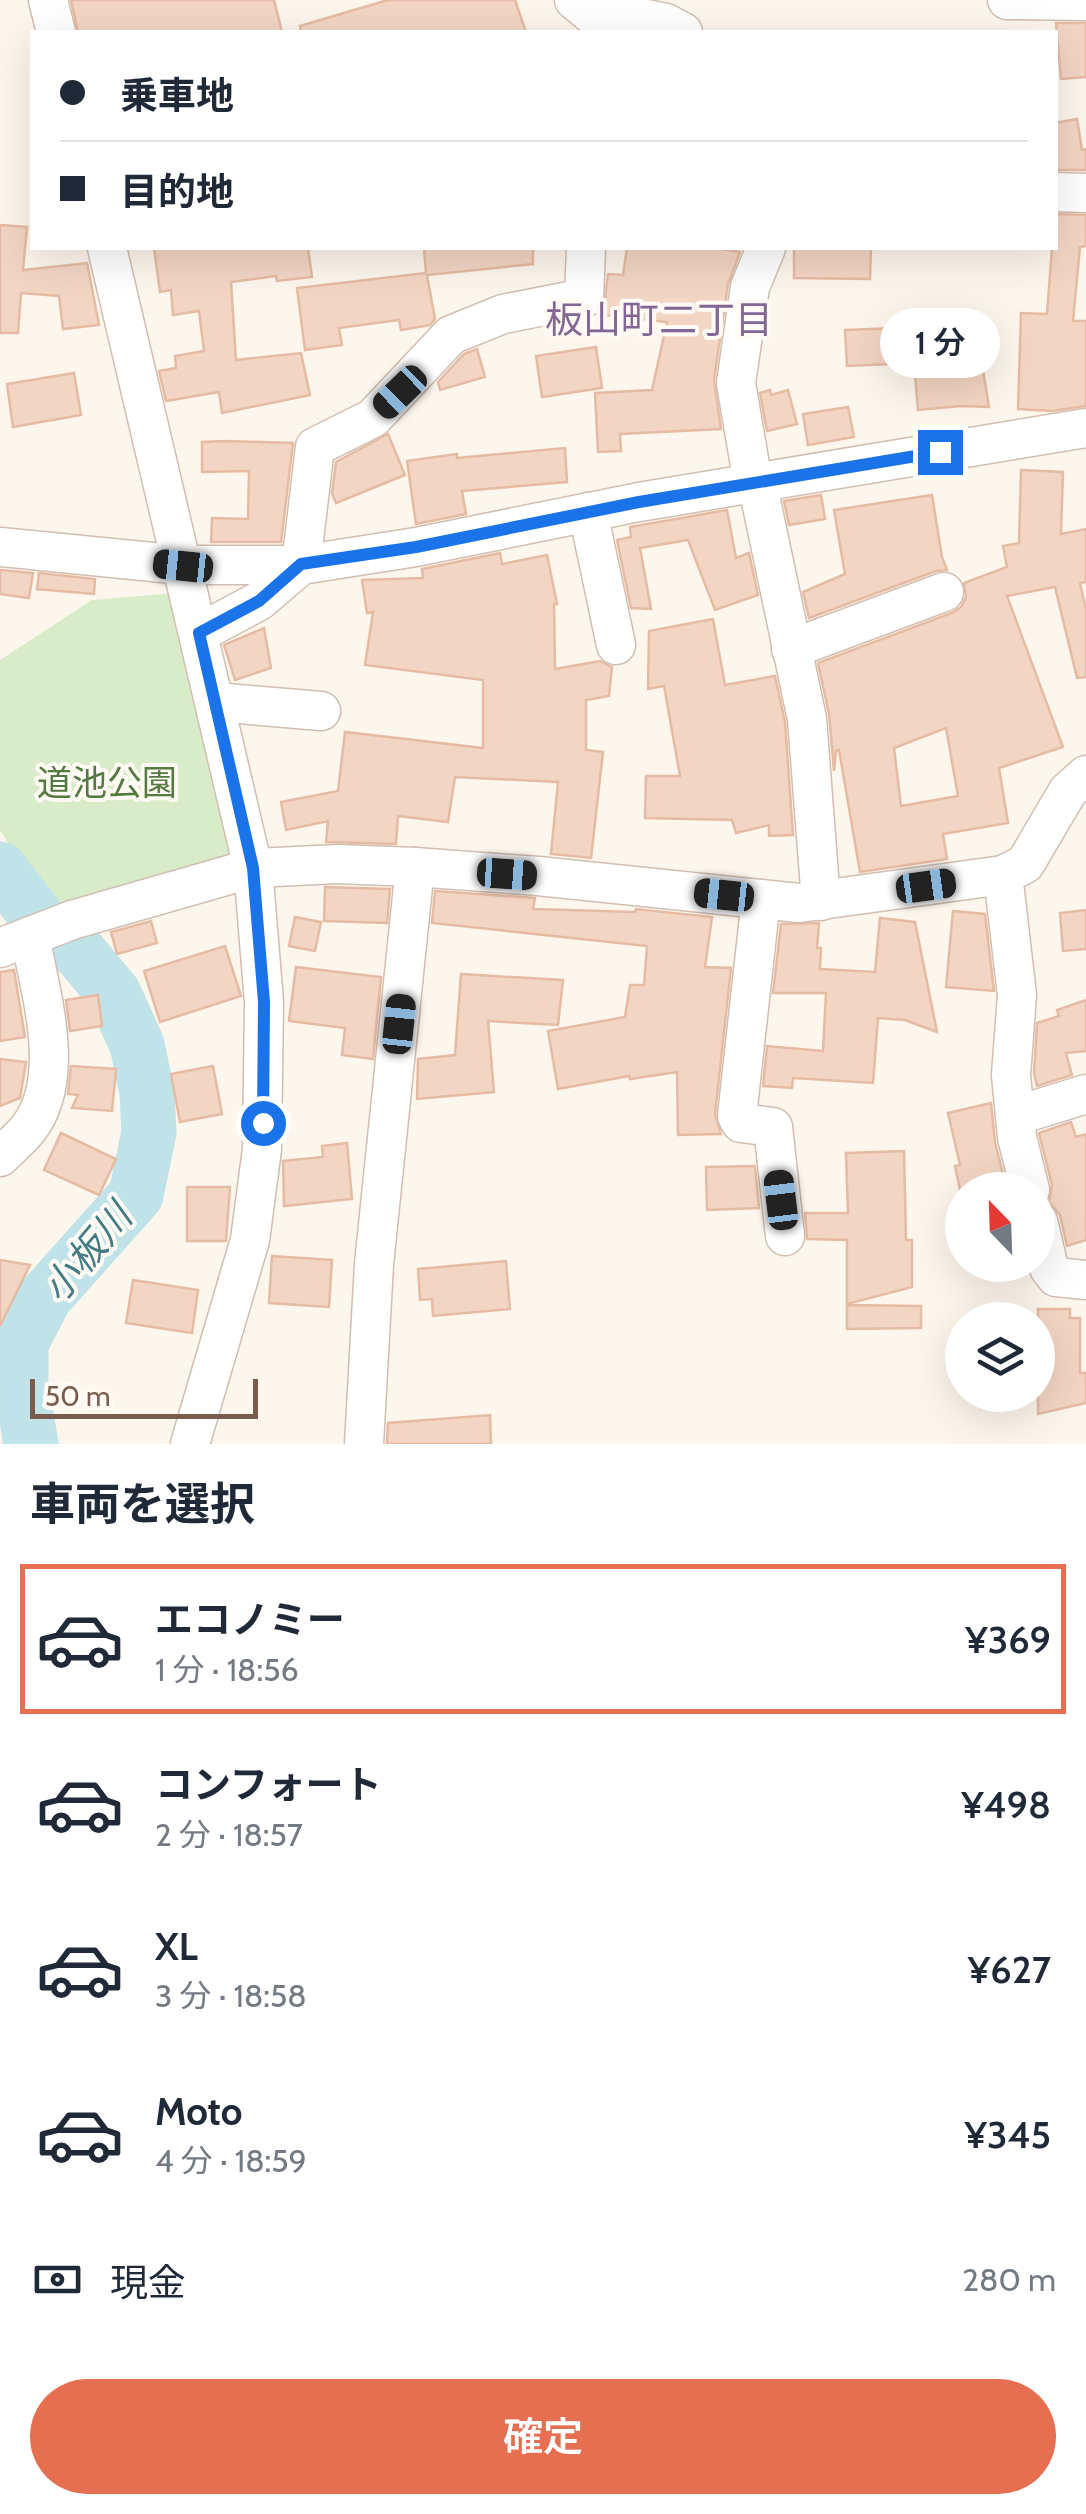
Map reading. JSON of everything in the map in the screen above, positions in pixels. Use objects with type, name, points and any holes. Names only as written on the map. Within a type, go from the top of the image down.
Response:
[{"type":"street","points":[[48,0],[56,30]]},
{"type":"street","points":[[1008,0],[1086,1]]},
{"type":"street","points":[[584,17],[640,18],[679,30]]},
{"type":"street","points":[[1058,192],[1086,193]]},
{"type":"street","points":[[107,250],[253,868],[264,1002],[262,1149],[250,1240],[190,1444]]},
{"type":"street","points":[[199,633],[259,601],[301,564],[315,447],[373,418],[451,335],[503,314],[584,298],[586,250]]},
{"type":"street","points":[[765,250],[750,287],[736,382],[810,744],[821,901]]},
{"type":"street","points":[[0,547],[183,566],[301,564],[416,547],[755,482],[1086,428]]},
{"type":"street","points":[[588,512],[616,645]]},
{"type":"street","points":[[792,649],[944,592]]},
{"type":"street","points":[[215,702],[320,711]]},
{"type":"street","points":[[0,1157],[30,1127],[46,1093],[49,1047],[15,942],[72,920],[253,868],[338,864],[415,867],[800,903],[1003,876],[1025,864],[1068,791],[1086,776]]},
{"type":"street","points":[[364,1444],[374,1264],[415,867]]},
{"type":"street","points":[[1003,876],[1017,994],[1011,1075],[1026,1172]]},
{"type":"street","points":[[761,899],[737,1116],[741,1123],[773,1126],[786,1236]]},
{"type":"street","points":[[1015,1116],[1086,1094]]},
{"type":"street","points":[[1055,1277],[1086,1280]]},
{"type":"green space","name":"道池公園","points":[[173,593],[237,860],[49,910],[0,830],[0,660],[92,600]]},
{"type":"building","points":[[71,0],[274,0],[282,30],[78,30]]},
{"type":"building","points":[[388,0],[515,0],[525,30],[301,30],[300,26]]},
{"type":"building","points":[[1056,23],[1086,23],[1086,77],[1061,79]]},
{"type":"building","points":[[1077,119],[1082,150],[1086,149],[1086,170],[1058,170],[1058,122]]},
{"type":"building","points":[[1058,214],[1086,215],[1086,246],[1080,247],[1073,321],[1086,321],[1086,406],[1052,411],[1018,409],[1021,313],[1047,314],[1052,250],[1058,250]]},
{"type":"building","points":[[0,225],[27,227],[23,270],[87,263],[99,325],[63,329],[59,296],[21,293],[18,333],[0,333]]},
{"type":"building","points":[[154,250],[308,250],[312,277],[277,281],[276,276],[231,282],[236,360],[301,353],[310,395],[222,413],[219,392],[166,401],[159,371],[176,368],[175,356],[204,351],[199,311],[173,315],[171,290],[160,292]]},
{"type":"building","points":[[424,250],[533,250],[533,264],[427,275],[435,319],[430,325],[401,330],[399,320],[339,328],[342,345],[305,350],[297,288],[426,273]]},
{"type":"building","points":[[627,250],[740,252],[728,284],[714,380],[721,429],[620,434],[621,451],[598,452],[595,393],[652,390],[667,322],[603,315],[608,274],[623,275]]},
{"type":"building","points":[[794,250],[871,250],[870,279],[794,278]]},
{"type":"building","points":[[973,310],[989,407],[918,410],[914,363],[847,366],[845,330],[925,327],[924,318]]},
{"type":"building","points":[[596,347],[602,388],[542,397],[536,356]]},
{"type":"building","points":[[477,349],[485,377],[440,390],[438,382],[464,354]]},
{"type":"building","points":[[74,373],[81,415],[13,427],[7,384]]},
{"type":"building","points":[[770,390],[771,395],[788,390],[797,424],[767,431],[760,393]]},
{"type":"building","points":[[848,407],[854,437],[808,445],[803,414]]},
{"type":"building","points":[[388,434],[405,475],[336,503],[332,493],[336,462]]},
{"type":"building","points":[[202,442],[293,443],[281,542],[211,542],[212,518],[248,519],[249,471],[202,472]]},
{"type":"building","points":[[565,448],[567,482],[462,491],[466,514],[416,524],[407,461]]},
{"type":"building","points":[[1021,470],[1063,472],[1061,534],[1086,529],[1086,582],[1080,583],[1086,610],[1086,677],[1077,678],[1055,587],[1007,596],[1063,747],[999,768],[1008,823],[943,834],[947,859],[860,872],[839,750],[834,771],[829,714],[818,663],[952,613],[966,597],[964,583],[1007,567],[1003,546],[1019,543]],"holes":[[[946,728],[958,796],[901,806],[894,748]]]},
{"type":"building","points":[[821,495],[825,519],[789,525],[784,501]]},
{"type":"building","points":[[932,495],[947,570],[809,618],[803,592],[845,574],[834,510]]},
{"type":"building","points":[[727,510],[736,558],[749,553],[758,595],[715,610],[688,540],[640,548],[651,609],[631,608],[617,540],[631,537],[630,527]]},
{"type":"building","points":[[500,553],[502,564],[547,555],[557,604],[555,669],[600,661],[612,667],[609,696],[586,700],[586,750],[603,752],[591,858],[551,854],[558,782],[455,777],[448,822],[398,816],[396,844],[326,842],[328,821],[286,830],[281,802],[338,791],[345,732],[483,748],[483,680],[365,665],[373,612],[367,613],[362,580],[423,578],[422,569]]},
{"type":"building","points":[[0,570],[33,573],[29,598],[0,594]]},
{"type":"building","points":[[39,573],[95,579],[94,594],[37,589]]},
{"type":"building","points":[[713,619],[725,685],[775,676],[785,722],[793,835],[769,836],[769,825],[736,833],[732,820],[645,818],[646,776],[680,776],[664,686],[648,689],[649,631]]},
{"type":"building","points":[[264,628],[271,668],[235,680],[224,645]]},
{"type":"building","points":[[325,887],[390,889],[387,923],[324,921]]},
{"type":"building","points":[[435,891],[535,898],[533,909],[636,909],[712,917],[705,967],[731,968],[715,1114],[721,1134],[678,1135],[677,1072],[558,1089],[548,1031],[625,1017],[630,985],[644,985],[647,946],[432,923]]},
{"type":"building","points":[[1086,910],[1086,949],[1063,951],[1060,913]]},
{"type":"building","points":[[953,911],[985,914],[994,991],[946,987]]},
{"type":"building","points":[[295,917],[321,922],[315,951],[289,946]]},
{"type":"building","points":[[880,918],[915,922],[937,1032],[905,1020],[878,1018],[873,1083],[793,1078],[792,1088],[763,1086],[767,1046],[823,1051],[826,993],[773,993],[781,924],[819,923],[820,969],[875,972]]},
{"type":"building","points":[[151,921],[157,943],[117,954],[111,932]]},
{"type":"building","points":[[225,946],[241,996],[160,1022],[144,971]]},
{"type":"building","points":[[296,967],[381,977],[373,1059],[342,1055],[345,1028],[289,1021]]},
{"type":"building","points":[[14,970],[25,1037],[0,1041],[0,972]]},
{"type":"building","points":[[461,974],[563,980],[558,1025],[488,1021],[494,1092],[417,1099],[418,1059],[455,1055]]},
{"type":"building","points":[[98,995],[102,1026],[70,1031],[66,1000]]},
{"type":"building","points":[[1086,1000],[1086,1051],[1066,1053],[1072,1075],[1037,1086],[1037,1023],[1059,1016],[1057,1010]]},
{"type":"building","points":[[0,1059],[26,1062],[20,1098],[0,1106]]},
{"type":"building","points":[[71,1066],[116,1069],[112,1111],[72,1108],[78,1095],[68,1094]]},
{"type":"building","points":[[213,1066],[222,1114],[180,1122],[171,1074]]},
{"type":"building","points":[[991,1103],[1002,1172],[956,1172],[955,1166],[960,1165],[948,1113]]},
{"type":"building","points":[[1071,1122],[1076,1137],[1086,1134],[1086,1240],[1067,1246],[1055,1209],[1055,1172],[1049,1172],[1039,1133]]},
{"type":"building","points":[[61,1133],[116,1159],[99,1195],[44,1170]]},
{"type":"building","points":[[347,1143],[352,1199],[284,1206],[283,1161],[323,1157],[322,1146]]},
{"type":"building","points":[[904,1151],[906,1240],[912,1240],[912,1287],[847,1304],[847,1240],[807,1239],[805,1213],[848,1213],[846,1153]]},
{"type":"building","points":[[755,1166],[759,1208],[707,1210],[706,1167]]},
{"type":"building","points":[[187,1187],[230,1187],[226,1241],[187,1241]]},
{"type":"building","points":[[272,1256],[332,1260],[329,1307],[269,1303]]},
{"type":"building","points":[[0,1260],[30,1265],[0,1326]]},
{"type":"building","points":[[506,1261],[510,1309],[433,1316],[432,1299],[420,1300],[418,1269]]},
{"type":"building","points":[[133,1280],[198,1290],[192,1333],[126,1323]]},
{"type":"building","points":[[847,1305],[921,1306],[921,1328],[847,1329]]},
{"type":"building","points":[[1055,1309],[1070,1309],[1070,1318],[1080,1318],[1080,1373],[1086,1373],[1086,1403],[1055,1410]]},
{"type":"building","points":[[490,1415],[491,1444],[387,1444],[388,1423]]},
{"type":"waterway","name":"小板川","points":[[0,869],[45,927],[80,953],[114,994],[137,1045],[147,1093],[149,1132],[136,1195],[45,1297],[21,1343],[21,1385],[31,1444]]},
{"type":"district","name":"板山町二丁目","points":[[659,320]]},
{"type":"route","points":[[263,1123],[264,1002],[253,868],[199,633],[259,601],[301,564],[416,547],[639,502],[940,452]]}]
